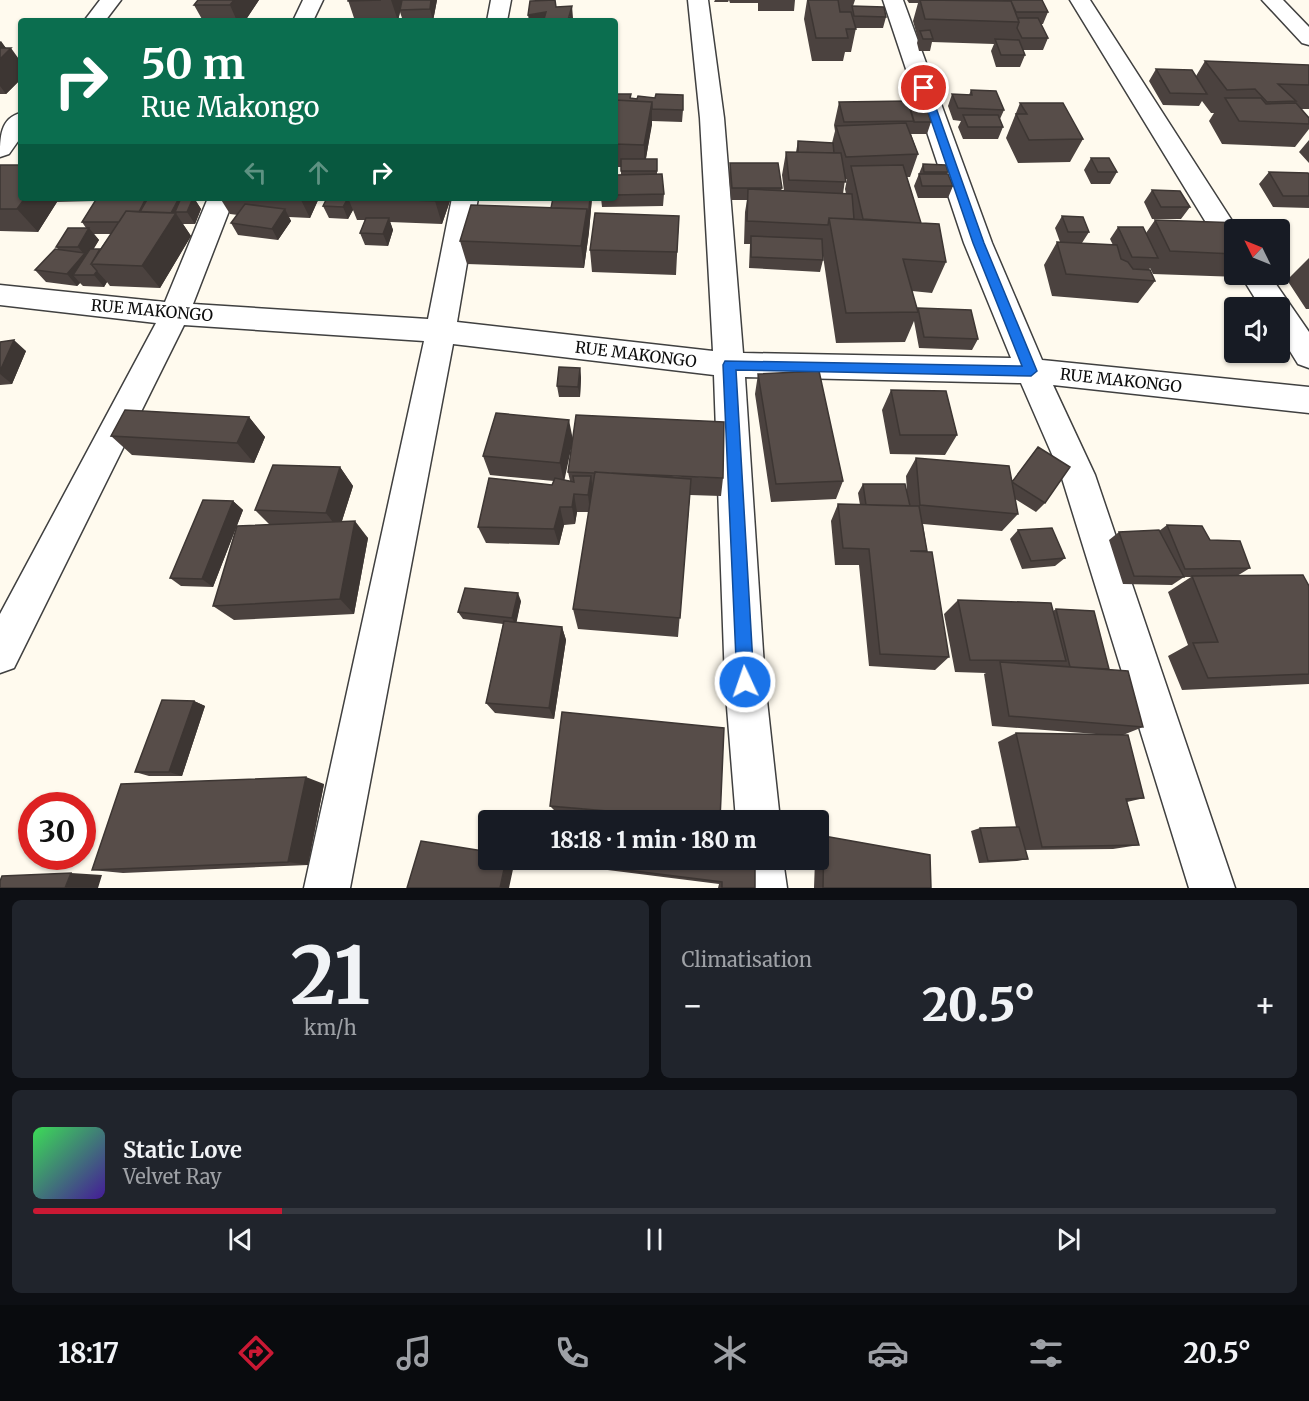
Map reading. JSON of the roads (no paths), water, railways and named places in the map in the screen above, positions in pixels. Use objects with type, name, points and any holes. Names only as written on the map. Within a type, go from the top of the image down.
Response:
[{"type":"street","points":[[96,18],[111,0]]},
{"type":"street","points":[[304,18],[313,0]]},
{"type":"street","points":[[498,18],[501,0]]},
{"type":"street","points":[[698,0],[712,118],[729,365],[745,682],[757,810]]},
{"type":"street","points":[[893,0],[978,243],[1031,371],[1078,475],[1212,888]]},
{"type":"street","points":[[1080,0],[1224,229]]},
{"type":"street","points":[[1272,0],[1309,39]]},
{"type":"street","points":[[0,149],[18,124]]},
{"type":"street","points":[[0,654],[175,314],[220,201]]},
{"type":"street","points":[[327,888],[441,331],[464,201]]},
{"type":"street","name":"RUE MAKONGO","points":[[0,295],[175,314],[441,331],[729,365],[1031,371],[1309,399]]},
{"type":"street","points":[[1290,327],[1309,356]]},
{"type":"street","points":[[762,870],[764,888]]}]
